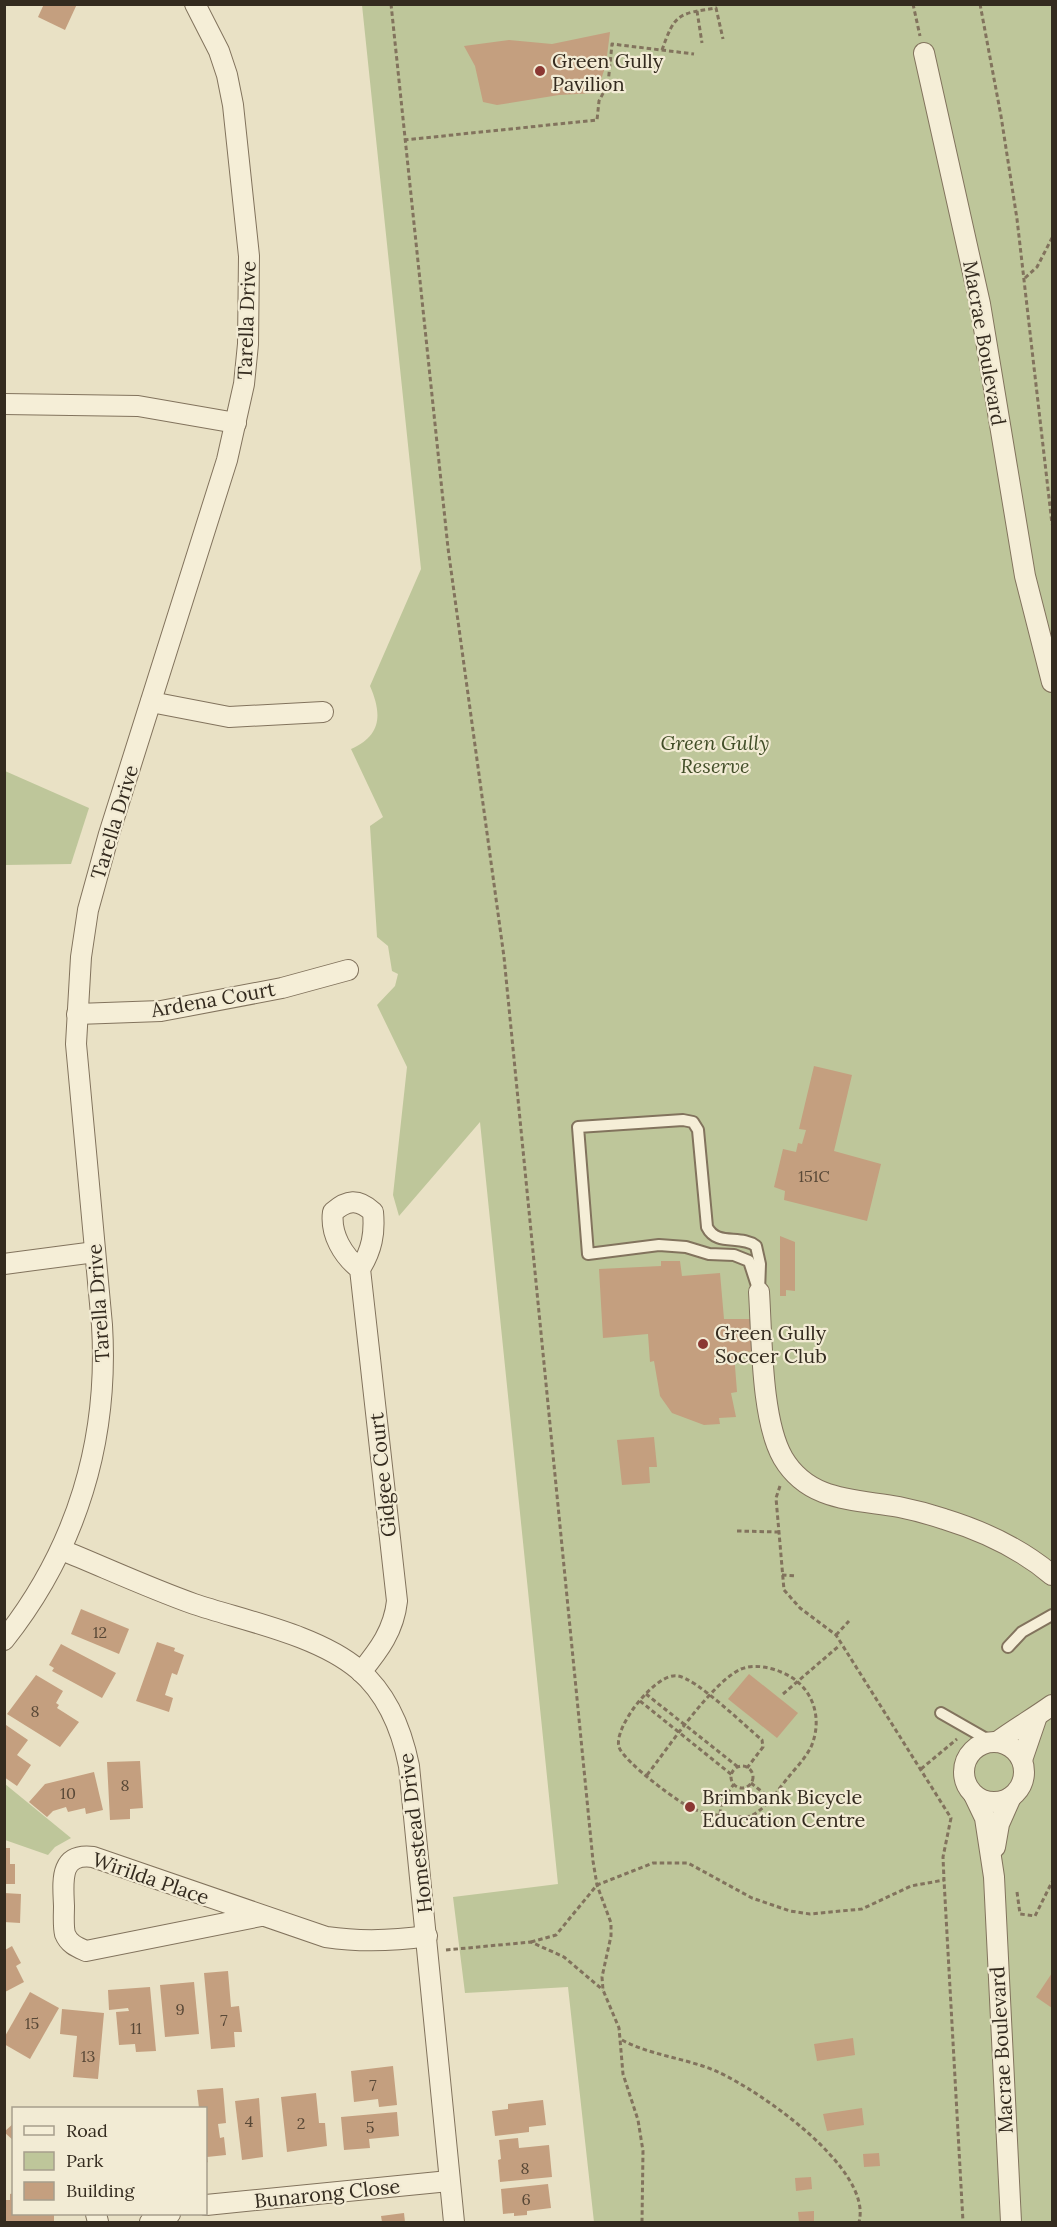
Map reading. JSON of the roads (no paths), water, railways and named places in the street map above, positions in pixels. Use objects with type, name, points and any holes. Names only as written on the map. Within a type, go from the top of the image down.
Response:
[{"type":"street","name":"Tarella Drive","points":[[4,1640],[42,1588],[62,1550],[88,1477],[101,1407],[104,1360],[78,1080],[76,1014],[88,910],[112,825],[200,550],[236,423],[244,384],[250,303],[249,256],[240,158],[227,75],[219,51],[195,4]]},
{"type":"street","name":"Macrae Boulevard","points":[[924,53],[981,315],[1025,576],[1053,682]]},
{"type":"street","points":[[4,404],[138,406],[236,423]]},
{"type":"street","points":[[151,702],[229,717],[323,712]]},
{"type":"street","name":"Ardena Court","points":[[76,1014],[161,1011],[282,987],[348,970]]},
{"type":"street","points":[[4,1264],[95,1252]]},
{"type":"street","name":"Gidgee Court","points":[[360,1269],[397,1601],[395,1618],[388,1634],[361,1672]]},
{"type":"street","points":[[759,1292],[770,1420],[783,1457],[795,1475],[811,1489],[830,1497],[901,1507],[945,1519],[989,1536],[1015,1548],[1053,1575]]},
{"type":"street","name":"Homestead Drive","points":[[62,1550],[182,1599],[324,1648],[361,1672],[381,1695],[394,1717],[405,1746],[428,1943],[454,2223]]},
{"type":"street","points":[[1036,1719],[1022,1760],[1023,1780],[1011,1797],[992,1802],[974,1795],[965,1782],[964,1767],[970,1752],[994,1741],[1023,1723],[1036,1719],[1053,1705]]},
{"type":"street","points":[[994,1741],[1012,1748],[1022,1760]]},
{"type":"street","name":"Macrae Boulevard","points":[[974,1795],[985,1818],[993,1877],[1011,2223]]},
{"type":"street","name":"Macrae Boulevard","points":[[993,1877],[996,1839],[1011,1797]]},
{"type":"street","name":"Wirilda Place","points":[[261,1916],[86,1952],[72,1945],[65,1934],[63,1879],[69,1863],[80,1855],[93,1857],[326,1937],[428,1943]]},
{"type":"street","name":"Bunarong Close","points":[[207,2205],[449,2181]]},
{"type":"street","points":[[150,2223],[168,2215]]},
{"type":"lane","points":[[683,1120],[693,1122],[698,1130],[707,1227],[710,1233],[719,1239],[742,1239],[756,1246],[760,1264],[759,1292],[749,1261],[734,1255],[709,1254],[686,1247],[659,1245],[588,1254],[578,1127],[683,1120]]},
{"type":"lane","points":[[1008,1647],[1022,1632],[1053,1615]]},
{"type":"lane","points":[[941,1713],[965,1728],[994,1741]]},
{"type":"place","name":"Green Gully Pavilion","points":[[540,71]]},
{"type":"place","name":"Green Gully Soccer Club","points":[[703,1344]]},
{"type":"place","name":"Brimbank Bicycle Education Centre","points":[[690,1807]]},
{"type":"park label","name":"Green Gully Reserve","points":[[715,754]]}]
